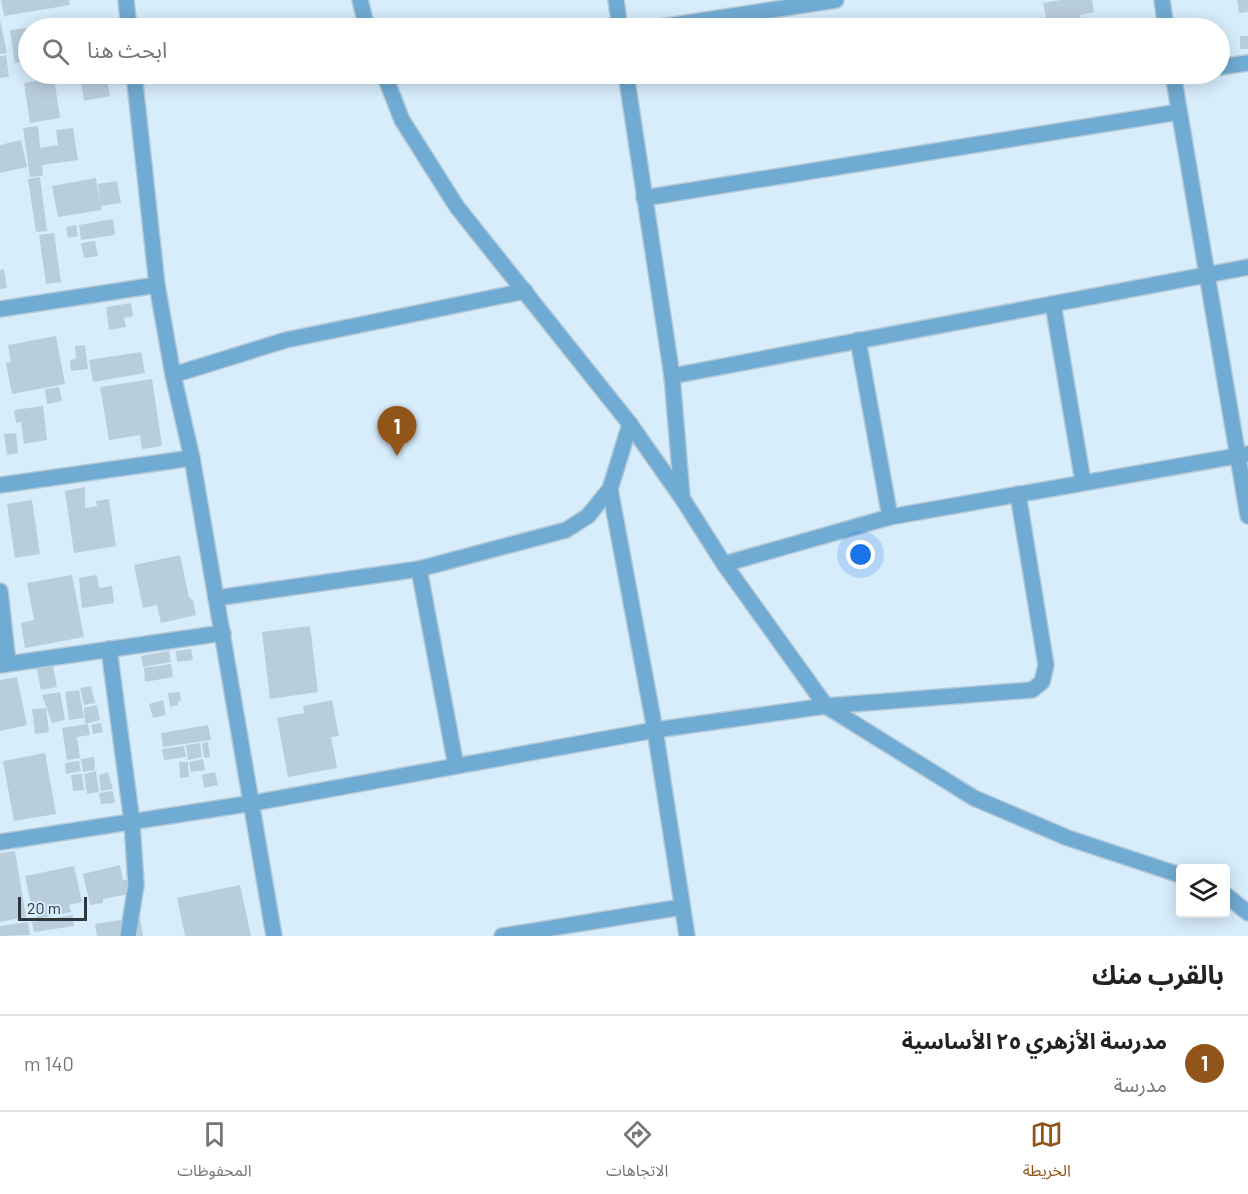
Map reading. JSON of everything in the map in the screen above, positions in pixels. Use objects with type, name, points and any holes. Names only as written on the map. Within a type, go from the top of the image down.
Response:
[{"type":"street","points":[[126,0],[128,18]]},
{"type":"street","points":[[360,0],[365,18]]},
{"type":"street","points":[[616,0],[619,18]]},
{"type":"street","points":[[719,18],[836,0]]},
{"type":"street","points":[[1162,0],[1165,18]]},
{"type":"street","points":[[1230,66],[1248,63]]},
{"type":"street","points":[[135,84],[157,285],[172,375],[192,458],[253,802],[274,936]]},
{"type":"street","points":[[388,84],[402,120],[457,207],[630,424],[682,498],[724,564],[826,706],[974,798],[1068,838],[1176,874]]},
{"type":"street","points":[[627,84],[672,376],[682,498]]},
{"type":"street","points":[[1177,84],[1179,112],[1243,455],[1248,516]]},
{"type":"street","points":[[644,198],[1179,112]]},
{"type":"street","points":[[672,376],[1248,267]]},
{"type":"street","points":[[0,309],[157,285]]},
{"type":"street","points":[[172,375],[286,340],[525,291]]},
{"type":"street","points":[[1053,304],[1083,482]]},
{"type":"street","points":[[858,340],[890,517]]},
{"type":"street","points":[[216,598],[418,569],[566,530],[588,516],[610,489],[630,424]]},
{"type":"street","points":[[724,564],[890,517],[1243,455]]},
{"type":"street","points":[[0,485],[192,458]]},
{"type":"street","points":[[610,489],[655,730],[687,936]]},
{"type":"street","points":[[0,843],[253,802],[655,730],[826,706],[1032,690],[1042,682],[1046,665],[1018,494]]},
{"type":"street","points":[[418,569],[456,766]]},
{"type":"street","points":[[0,591],[4,664],[223,633]]},
{"type":"street","points":[[109,649],[132,822],[136,885],[128,936]]},
{"type":"street","points":[[1230,898],[1248,913]]},
{"type":"street","points":[[502,936],[682,907]]},
{"type":"building","points":[[1,0],[69,0],[70,5],[4,16]]},
{"type":"building","points":[[1061,0],[1092,0],[1094,12],[1080,15],[1080,18],[1046,18],[1043,3]]},
{"type":"building","points":[[1237,0],[1248,0],[1248,12],[1239,13]]},
{"type":"building","points":[[0,20],[7,53],[0,54]]},
{"type":"building","points":[[18,29],[18,63],[15,63],[10,30]]},
{"type":"building","points":[[1240,36],[1248,36],[1248,49],[1240,49]]},
{"type":"building","points":[[6,55],[9,77],[0,78],[0,56]]},
{"type":"building","points":[[24,84],[55,84],[60,118],[30,123]]},
{"type":"building","points":[[81,84],[108,84],[110,96],[84,101]]},
{"type":"building","points":[[38,126],[40,148],[58,145],[56,130],[73,128],[78,160],[42,165],[43,176],[30,177],[23,128]]},
{"type":"building","points":[[21,140],[27,167],[0,173],[0,145]]},
{"type":"building","points":[[40,177],[47,231],[36,232],[28,179]]},
{"type":"building","points":[[96,178],[100,203],[98,184],[117,181],[121,203],[101,206],[101,210],[58,217],[52,186]]},
{"type":"building","points":[[113,219],[115,235],[81,240],[79,225]]},
{"type":"building","points":[[76,225],[78,236],[68,238],[66,227]]},
{"type":"building","points":[[54,233],[61,282],[46,284],[39,235]]},
{"type":"building","points":[[95,241],[98,256],[84,258],[81,243]]},
{"type":"building","points":[[4,269],[7,288],[0,289],[0,270]]},
{"type":"building","points":[[131,303],[133,316],[124,318],[126,327],[109,330],[106,307]]},
{"type":"building","points":[[56,336],[65,384],[12,394],[6,363],[11,362],[8,345]]},
{"type":"building","points":[[85,345],[88,369],[71,371],[70,360],[76,359],[75,346]]},
{"type":"building","points":[[141,352],[145,373],[93,382],[89,360]]},
{"type":"building","points":[[152,379],[162,446],[142,449],[140,435],[109,440],[100,387]]},
{"type":"building","points":[[59,387],[62,401],[47,404],[45,389]]},
{"type":"building","points":[[43,406],[47,440],[24,444],[21,422],[16,423],[14,410]]},
{"type":"building","points":[[16,433],[18,453],[7,455],[4,434]]},
{"type":"building","points":[[85,487],[85,508],[97,506],[96,501],[109,499],[116,546],[74,553],[65,491]]},
{"type":"building","points":[[32,500],[40,554],[15,558],[7,504]]},
{"type":"building","points":[[180,555],[189,597],[193,601],[196,615],[161,623],[157,605],[143,608],[134,565]]},
{"type":"building","points":[[72,575],[84,637],[25,648],[21,623],[34,620],[27,583]]},
{"type":"building","points":[[97,575],[99,588],[112,586],[114,603],[82,608],[79,578]]},
{"type":"building","points":[[310,626],[318,692],[270,699],[262,632]]},
{"type":"building","points":[[191,649],[193,660],[177,662],[176,651]]},
{"type":"building","points":[[169,651],[171,662],[143,667],[141,656]]},
{"type":"building","points":[[52,661],[57,687],[41,690],[36,665]]},
{"type":"building","points":[[171,664],[173,677],[145,682],[144,668]]},
{"type":"building","points":[[17,677],[27,725],[0,731],[0,680]]},
{"type":"building","points":[[91,686],[95,703],[84,705],[80,688]]},
{"type":"building","points":[[79,690],[84,718],[69,720],[65,692]]},
{"type":"building","points":[[60,692],[65,720],[52,723],[42,695]]},
{"type":"building","points":[[180,692],[181,701],[178,701],[178,705],[170,707],[168,693]]},
{"type":"building","points":[[163,700],[166,715],[153,718],[149,704]]},
{"type":"building","points":[[332,700],[339,736],[331,737],[337,768],[288,777],[277,718],[304,713],[303,706]]},
{"type":"building","points":[[97,705],[100,720],[85,724],[84,708]]},
{"type":"building","points":[[46,708],[49,732],[35,734],[32,709]]},
{"type":"building","points":[[101,723],[103,732],[93,734],[91,725]]},
{"type":"building","points":[[88,724],[90,735],[77,737],[80,758],[67,760],[62,728]]},
{"type":"building","points":[[208,725],[211,740],[163,747],[161,733]]},
{"type":"building","points":[[208,742],[210,757],[204,758],[202,743]]},
{"type":"building","points":[[200,743],[202,757],[188,760],[186,745]]},
{"type":"building","points":[[184,746],[186,757],[164,760],[162,749]]},
{"type":"building","points":[[45,753],[56,814],[14,821],[3,761]]},
{"type":"building","points":[[94,757],[95,770],[83,772],[81,759]]},
{"type":"building","points":[[203,759],[205,770],[191,772],[189,762]]},
{"type":"building","points":[[79,761],[81,771],[66,774],[65,763]]},
{"type":"building","points":[[179,762],[188,762],[189,777],[180,778]]},
{"type":"building","points":[[96,771],[99,792],[87,794],[84,774]]},
{"type":"building","points":[[108,772],[113,789],[101,791],[99,775]]},
{"type":"building","points":[[215,772],[218,785],[204,788],[202,775]]},
{"type":"building","points":[[82,774],[84,790],[73,791],[71,775]]},
{"type":"building","points":[[113,791],[115,803],[101,804],[99,793]]},
{"type":"building","points":[[15,851],[26,917],[0,922],[0,853]]},
{"type":"building","points":[[120,865],[123,880],[127,880],[129,894],[103,899],[103,903],[90,905],[83,874]]},
{"type":"building","points":[[74,866],[82,902],[69,905],[71,912],[37,919],[35,909],[32,909],[25,876]]},
{"type":"building","points":[[240,885],[251,936],[185,936],[177,898]]},
{"type":"building","points":[[73,915],[74,926],[34,932],[32,922]]},
{"type":"building","points":[[140,917],[143,936],[97,936],[95,924]]},
{"type":"building","points":[[28,922],[30,935],[0,936],[0,926]]},
{"type":"place","name":"مدرسة الأزهري ٢٥ الأساسية","points":[[397,456]]}]
